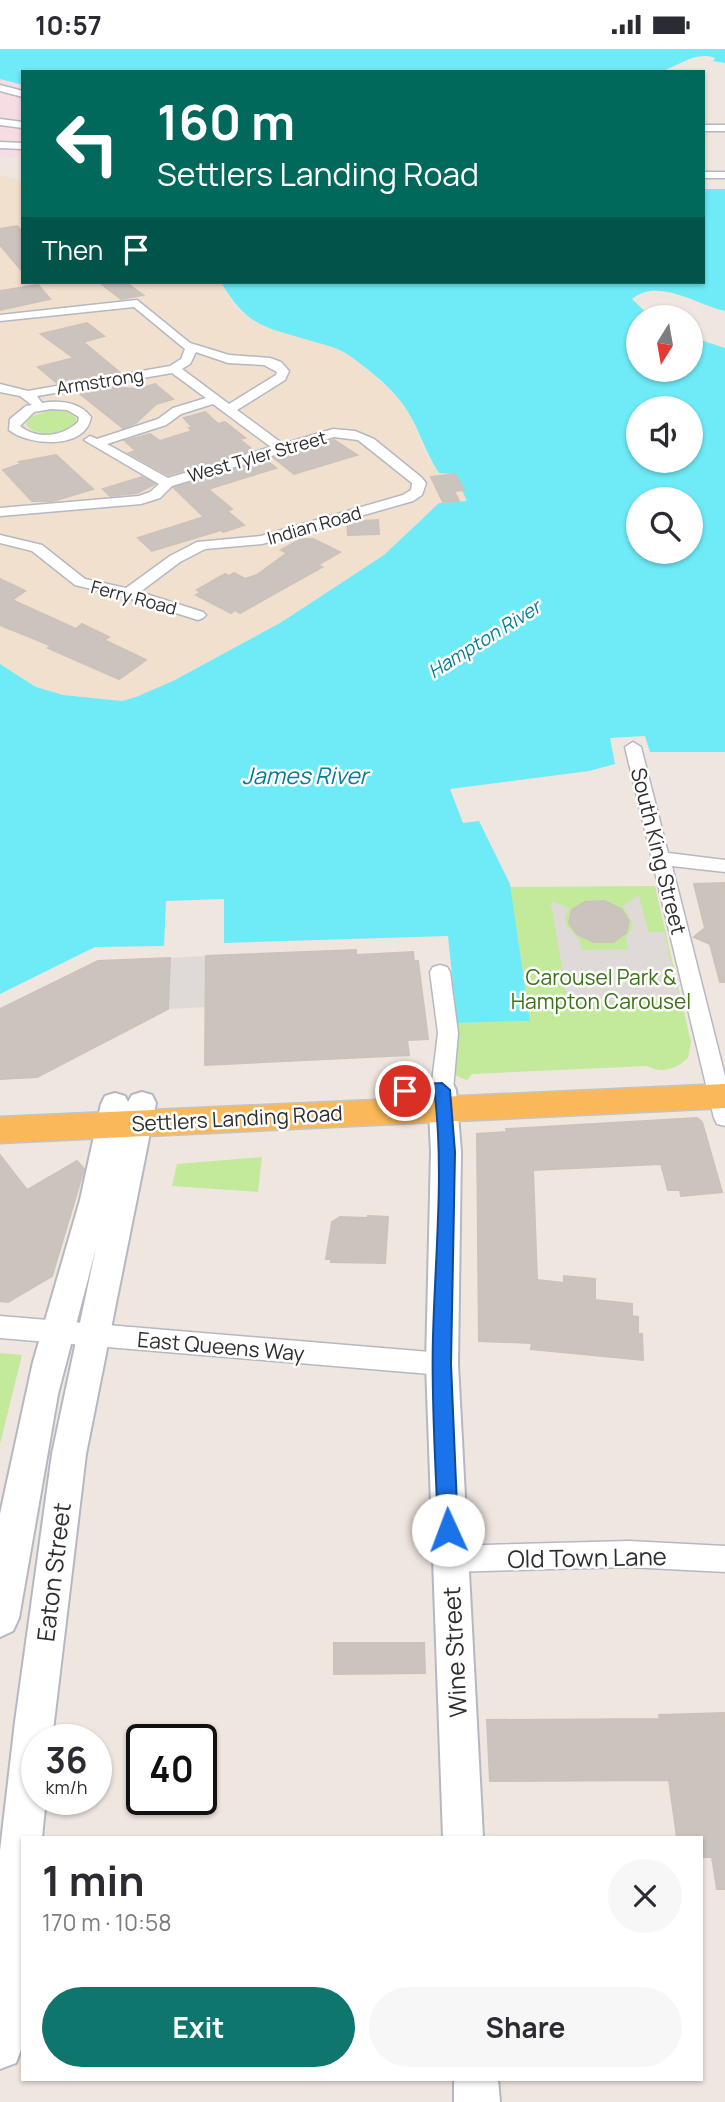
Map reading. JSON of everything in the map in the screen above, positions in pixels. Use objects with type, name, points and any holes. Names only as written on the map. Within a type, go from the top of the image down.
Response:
[{"type":"main road","name":"Settlers Landing Road","points":[[8,1119],[443,1099],[722,1093]]},
{"type":"main road","name":"Wine Street","points":[[443,1099],[446,1152],[442,1364],[463,1836]]},
{"type":"main road","name":"Eaton Street","points":[[0,1618],[17,1516],[75,1334],[127,1113]]},
{"type":"main road","name":"Eaton Street","points":[[23,1836],[53,1559],[69,1454],[75,1334]]},
{"type":"main road","name":"Eaton Street","points":[[0,2047],[21,1854]]},
{"type":"main road","points":[[476,2081],[477,2102]]},
{"type":"street","points":[[0,88],[21,93]]},
{"type":"street","points":[[0,122],[21,125]]},
{"type":"street","points":[[705,128],[725,128]]},
{"type":"street","points":[[0,145],[21,146]]},
{"type":"street","points":[[705,175],[725,175]]},
{"type":"street","points":[[0,318],[138,303],[192,347],[216,355],[265,361],[277,365],[283,371],[281,377],[227,410]]},
{"type":"street","name":"Armstrong","points":[[0,388],[27,395],[174,369],[186,361],[192,347]]},
{"type":"street","name":"Armstrong","points":[[174,369],[279,447]]},
{"type":"street","name":"Armstrong","points":[[27,395],[39,407]]},
{"type":"street","points":[[97,443],[162,422],[177,411],[214,400]]},
{"type":"street","points":[[63,406],[81,412],[85,423],[72,433],[36,438],[18,431],[14,422],[17,418],[39,407],[63,406]]},
{"type":"street","points":[[4,438],[18,431]]},
{"type":"street","points":[[72,433],[97,443],[167,483]]},
{"type":"street","name":"West Tyler Street","points":[[0,512],[141,500],[160,492],[167,483],[279,447],[324,435],[353,433]]},
{"type":"street","name":"Indian Road","points":[[129,593],[175,559],[202,545],[262,540],[408,498],[417,492],[419,486],[415,479],[394,465],[370,440],[353,433]]},
{"type":"street","name":"Ferry Road","points":[[0,539],[37,548],[80,582],[129,593],[198,615]]},
{"type":"street","name":"South King Street","points":[[633,747],[722,1093]]},
{"type":"street","points":[[660,858],[725,866]]},
{"type":"street","points":[[440,972],[448,1033],[443,1099]]},
{"type":"street","name":"East Queens Way","points":[[0,1327],[442,1364]]},
{"type":"street","name":"Old Town Lane","points":[[449,1559],[629,1554],[725,1559]]},
{"type":"shaded area","points":[[0,79],[21,84],[21,158],[0,156]]},
{"type":"shaded area","points":[[0,175],[21,180],[21,284],[222,284],[235,307],[249,318],[265,327],[330,346],[346,353],[368,370],[398,398],[410,416],[428,457],[439,473],[454,474],[467,501],[425,515],[384,555],[280,623],[173,681],[136,697],[123,701],[63,695],[36,687],[0,664]]},
{"type":"shaded area","points":[[639,895],[648,932],[664,932],[680,1000],[568,1003],[551,904],[553,902],[569,908],[565,918],[566,925],[579,939],[582,950],[628,949],[626,938],[633,925],[623,906]]},
{"type":"shaded area","points":[[206,956],[206,1007],[168,1009],[170,958]]},
{"type":"green space","points":[[51,410],[67,412],[76,418],[76,422],[65,430],[51,434],[36,432],[26,424],[30,417]]},
{"type":"green space","name":"Carousel Park & Hampton Carousel","points":[[655,886],[691,1042],[688,1058],[679,1065],[663,1070],[647,1066],[472,1074],[467,1080],[454,1075],[457,1023],[530,1021],[510,887]]},
{"type":"green space","points":[[262,1157],[258,1192],[172,1186],[177,1164]]},
{"type":"green space","points":[[0,1353],[22,1355],[0,1444]]},
{"type":"water","points":[[0,49],[725,49],[725,63],[713,61],[715,58],[700,56],[665,70],[21,70],[21,84],[0,79]]},
{"type":"water","name":"James River","points":[[705,189],[725,189],[725,311],[665,292],[642,293],[632,299],[638,305],[626,305],[626,382],[703,382],[704,341],[725,348],[725,752],[650,752],[645,736],[610,738],[615,764],[589,771],[450,789],[463,823],[479,821],[510,884],[530,1021],[457,1023],[448,936],[224,943],[224,899],[166,901],[164,946],[95,947],[0,994],[0,664],[36,687],[63,695],[122,701],[136,697],[173,681],[280,623],[384,555],[439,503],[467,501],[454,474],[439,473],[405,407],[381,381],[342,351],[271,329],[250,318],[222,284],[705,284]]},
{"type":"building","points":[[17,226],[21,231],[21,270],[0,245],[0,229]]},
{"type":"building","points":[[102,284],[128,284],[143,295],[121,299]]},
{"type":"building","points":[[38,285],[50,299],[0,310],[0,291]]},
{"type":"building","points":[[87,323],[104,336],[83,342],[119,372],[57,383],[38,367],[74,358],[41,334]]},
{"type":"building","points":[[155,384],[173,399],[156,404],[136,423],[123,428],[78,392],[108,387],[138,389]]},
{"type":"building","points":[[205,412],[218,424],[225,422],[245,438],[239,439],[253,450],[168,475],[129,453],[136,451],[125,441],[150,434],[160,441],[192,431],[184,418]]},
{"type":"building","points":[[334,440],[357,455],[294,474],[274,458]]},
{"type":"building","points":[[56,455],[93,489],[53,501],[32,501],[3,470],[21,464],[19,462]]},
{"type":"building","points":[[266,460],[276,468],[208,489],[232,509],[227,511],[244,525],[152,551],[138,538],[204,517],[174,488]]},
{"type":"building","points":[[455,474],[464,490],[454,491],[459,501],[443,502],[431,477]]},
{"type":"building","points":[[142,477],[155,484],[137,493],[110,496],[103,489]]},
{"type":"building","points":[[378,520],[379,534],[348,535],[347,522]]},
{"type":"building","points":[[301,539],[313,539],[340,552],[318,565],[322,567],[240,613],[235,610],[231,613],[196,595],[201,592],[197,590],[225,574],[229,576],[234,573],[245,579],[257,575],[287,553],[281,550]]},
{"type":"building","points":[[0,579],[25,591],[12,600],[76,629],[82,624],[109,637],[104,640],[146,660],[119,679],[48,648],[52,646],[0,625]]},
{"type":"building","points":[[725,883],[725,982],[720,982],[710,944],[694,937],[705,928],[694,884]]},
{"type":"building","points":[[604,901],[621,909],[629,921],[626,933],[613,942],[594,942],[577,934],[569,923],[572,910],[585,902]]},
{"type":"building","points":[[356,950],[356,955],[413,952],[414,961],[418,961],[428,1039],[407,1040],[409,1055],[205,1065],[206,956]]},
{"type":"building","points":[[170,958],[168,1009],[37,1077],[0,1079],[0,1009],[98,961]]},
{"type":"building","points":[[697,1118],[702,1122],[722,1192],[681,1196],[680,1190],[668,1190],[661,1164],[533,1170],[537,1280],[564,1283],[564,1276],[595,1279],[595,1300],[632,1304],[632,1316],[638,1317],[638,1334],[642,1334],[643,1360],[531,1349],[532,1343],[479,1341],[477,1134],[507,1132],[506,1129]]},
{"type":"building","points":[[0,1155],[27,1190],[77,1161],[84,1169],[52,1276],[8,1302],[0,1301]]},
{"type":"building","points":[[340,1217],[388,1217],[385,1263],[331,1262],[331,1259],[326,1259],[332,1222]]},
{"type":"building","points":[[334,1643],[424,1643],[425,1673],[334,1674]]},
{"type":"building","points":[[725,1713],[725,1889],[717,1889],[712,1857],[703,1857],[703,1836],[677,1836],[669,1780],[490,1781],[487,1720],[660,1719],[659,1715]]},
{"type":"route","points":[[405,1091],[442,1090],[444,1108],[446,1152],[442,1364],[448,1530]]},
{"type":"water label","name":"Hampton River","points":[[484,639]]}]
